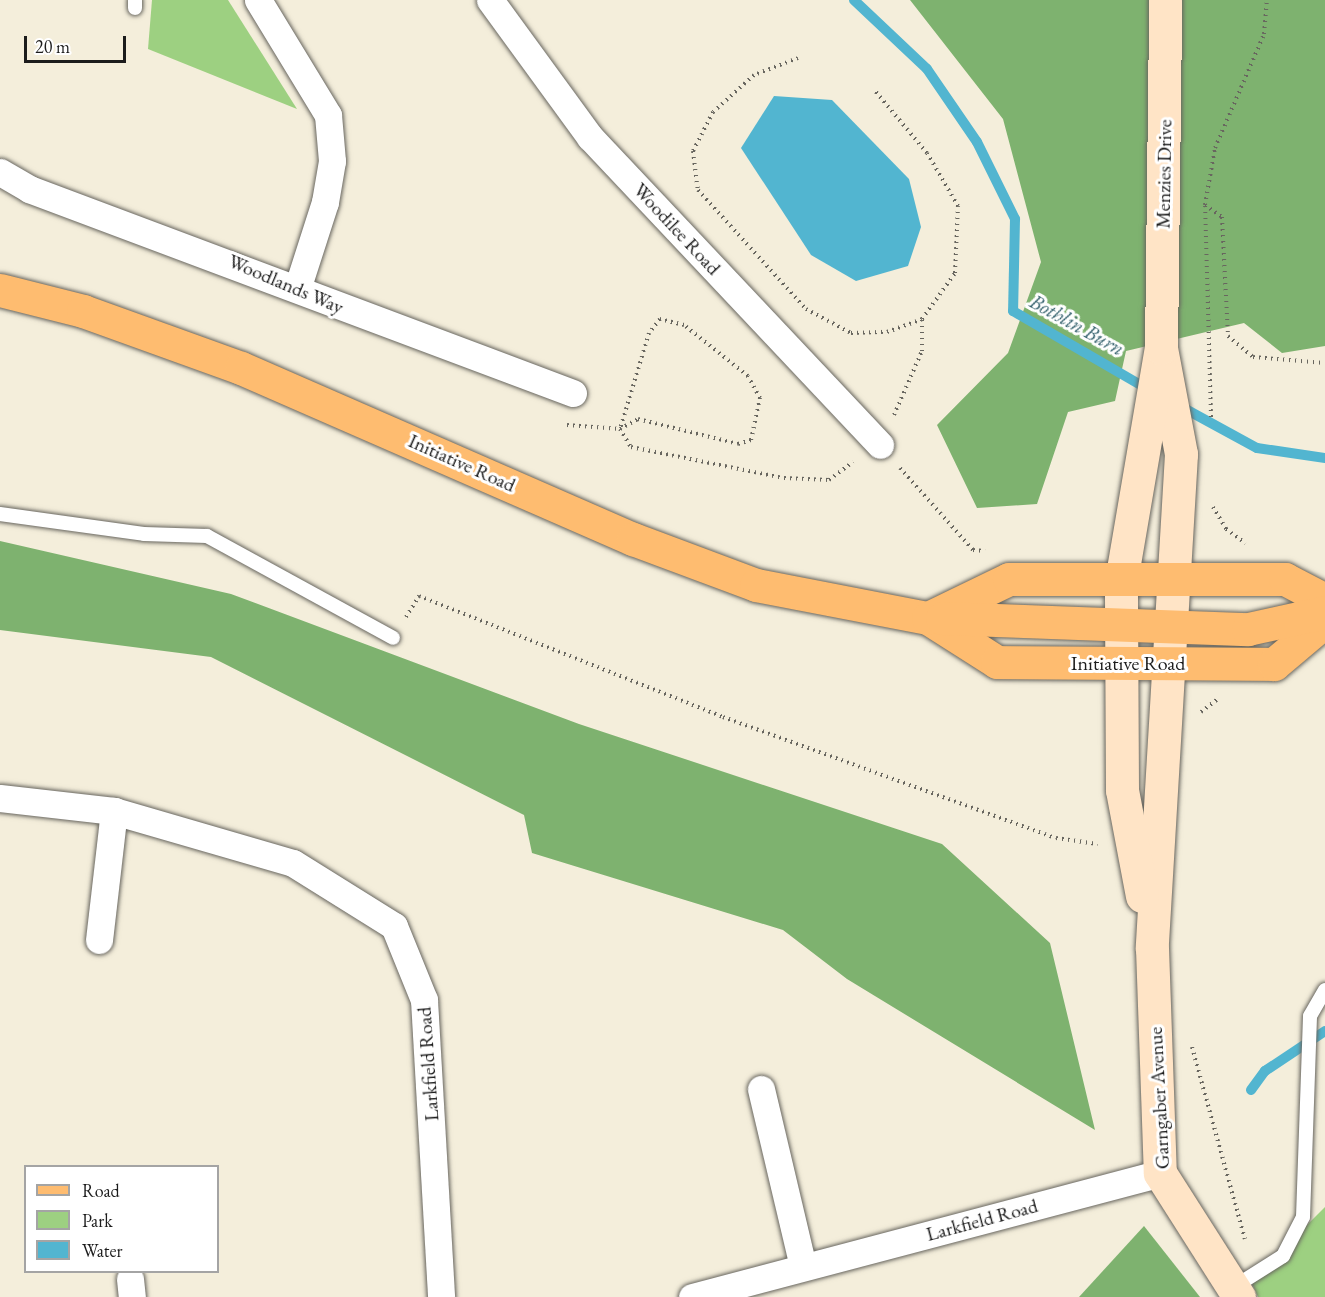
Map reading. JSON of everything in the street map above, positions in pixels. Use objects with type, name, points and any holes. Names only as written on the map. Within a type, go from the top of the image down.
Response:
[{"type":"main road","name":"Initiative Road","points":[[0,290],[83,311],[241,368],[633,539],[756,585],[928,618],[997,662],[1274,664],[1325,621]]},
{"type":"main road","points":[[928,618],[1009,579],[1121,581],[1285,579],[1325,600]]},
{"type":"main road","points":[[928,618],[1170,623],[1248,629],[1325,612]]},
{"type":"street","points":[[258,0],[328,115],[332,161],[325,202],[297,289]]},
{"type":"street","name":"Woodilee Road","points":[[490,0],[590,137],[880,445]]},
{"type":"street","name":"Menzies Drive","points":[[1121,622],[1121,581],[1161,341],[1166,0]]},
{"type":"street","name":"Woodlands Way","points":[[0,172],[29,189],[573,393]]},
{"type":"street","name":"Menzies Drive","points":[[1161,341],[1181,454],[1170,623]]},
{"type":"street","name":"Garngaber Avenue","points":[[1121,622],[1122,790],[1152,948]]},
{"type":"street","name":"Garngaber Avenue","points":[[1170,623],[1152,948],[1160,1173],[1237,1292]]},
{"type":"street","name":"Larkfield Road","points":[[0,798],[114,811],[293,863],[394,926],[424,1000],[441,1297]]},
{"type":"street","points":[[99,940],[114,811]]},
{"type":"street","points":[[761,1089],[803,1266]]},
{"type":"street","name":"Larkfield Road","points":[[692,1297],[1160,1173]]},
{"type":"lane","points":[[0,514],[144,534],[207,536],[393,638]]},
{"type":"lane","points":[[1237,1292],[1283,1256],[1303,1218],[1310,1016],[1325,990]]},
{"type":"path","points":[[1213,366],[1205,205],[1215,148],[1264,34],[1267,0]]},
{"type":"path","points":[[798,58],[754,75],[713,112],[693,151],[698,190],[806,309],[851,333],[887,332],[922,319],[955,273],[958,206],[927,153],[876,92]]},
{"type":"path","points":[[1205,205],[1222,217],[1228,336],[1253,357],[1325,363]]},
{"type":"path","points":[[620,429],[638,419],[738,444],[751,440],[760,399],[748,376],[684,325],[660,319],[649,333],[620,429],[631,447],[784,478],[829,480],[880,445],[922,351],[922,319]]},
{"type":"path","points":[[880,445],[973,550],[994,552]]},
{"type":"path","points":[[1211,499],[1226,529],[1253,545]]},
{"type":"path","points":[[393,638],[419,597],[745,725],[1056,838],[1099,844]]},
{"type":"path","points":[[1197,715],[1231,694]]},
{"type":"path","points":[[1191,1043],[1246,1242]]},
{"type":"green space","points":[[152,0],[228,0],[297,109],[148,49]]},
{"type":"green space","points":[[910,0],[1325,0],[1325,346],[1282,353],[1244,323],[1126,351],[1115,401],[1068,412],[1037,504],[977,508],[937,425],[1008,353],[1041,262],[1003,119]]},
{"type":"green space","points":[[0,541],[231,594],[579,724],[942,844],[1050,943],[1095,1130],[847,979],[783,930],[532,853],[524,815],[211,657],[0,630]]},
{"type":"green space","points":[[1325,1207],[1325,1297],[1258,1297],[1251,1281]]},
{"type":"green space","points":[[1144,1226],[1200,1297],[1079,1297]]},
{"type":"water","points":[[774,96],[832,100],[909,179],[921,227],[908,266],[856,281],[811,255],[741,148]]},
{"type":"waterway","name":"Bothlin Burn","points":[[854,0],[927,69],[977,142],[1015,219],[1013,311],[1151,391]]},
{"type":"waterway","name":"Bothlin Burn","points":[[1178,405],[1257,448],[1325,458]]},
{"type":"waterway","points":[[1251,1090],[1265,1071],[1325,1031]]}]
